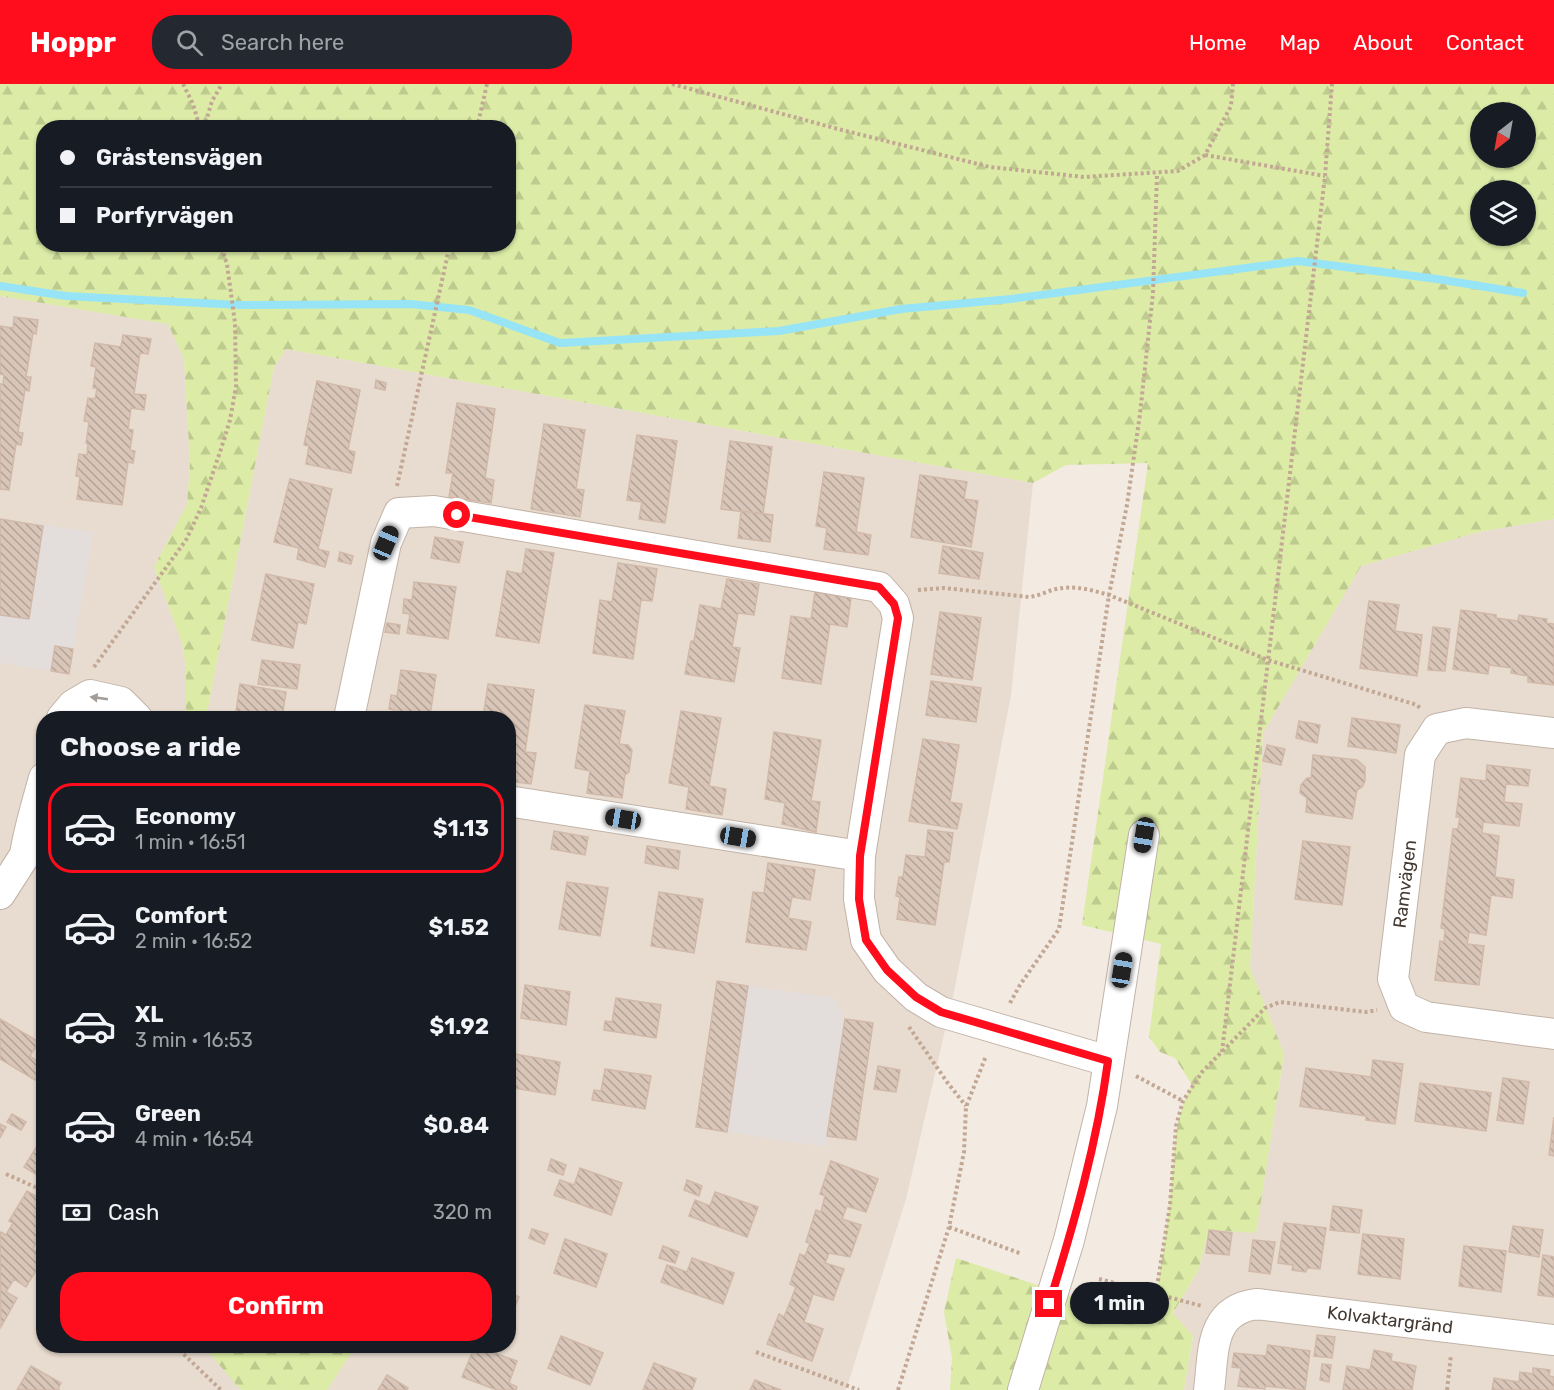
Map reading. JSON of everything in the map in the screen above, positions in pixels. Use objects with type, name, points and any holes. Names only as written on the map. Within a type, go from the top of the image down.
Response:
[{"type":"street","points":[[350,711],[386,543],[399,513],[434,511],[879,587],[894,604],[898,618],[860,856],[859,899],[866,940],[887,970],[916,997],[941,1012],[1108,1061]]},
{"type":"street","points":[[68,711],[73,705],[90,695],[121,702],[130,711]]},
{"type":"street","points":[[1437,729],[1466,723],[1554,733]]},
{"type":"street","name":"Ramvägen","points":[[1404,1007],[1393,979],[1420,755],[1437,729]]},
{"type":"street","points":[[516,802],[860,856]]},
{"type":"street","points":[[0,894],[34,848],[30,823],[36,804]]},
{"type":"street","points":[[1023,1390],[1069,1240],[1102,1106],[1144,835]]},
{"type":"street","points":[[1404,1007],[1426,1017],[1554,1034]]},
{"type":"street","name":"Kolvaktargränd","points":[[1229,1314],[1241,1306],[1257,1304],[1554,1340]]},
{"type":"street","points":[[1209,1390],[1216,1332],[1229,1314]]},
{"type":"path","points":[[183,84],[199,120]]},
{"type":"path","points":[[205,120],[222,84]]},
{"type":"path","points":[[479,120],[487,84]]},
{"type":"path","points":[[672,84],[838,129],[990,166],[1084,177],[1178,171],[1205,155],[1231,106],[1233,84]]},
{"type":"path","points":[[1222,1052],[1325,176],[1332,84]]},
{"type":"path","points":[[1205,155],[1325,176]]},
{"type":"path","points":[[898,1390],[949,1227],[964,1152],[966,1107],[996,1029],[1020,985],[1059,929],[1109,595],[1129,494],[1140,414],[1153,293],[1157,174]]},
{"type":"path","points":[[90,695],[86,683],[93,668],[186,540],[201,508],[230,420],[236,386],[235,323],[227,264],[223,252]]},
{"type":"path","points":[[399,513],[394,499],[448,252]]},
{"type":"path","points":[[894,604],[920,589],[944,588],[1029,597],[1039,596],[1054,589],[1071,587],[1087,589],[1109,595],[1268,660],[1417,705],[1437,729]]},
{"type":"path","points":[[1156,1293],[1170,1205],[1176,1126],[1183,1101],[1202,1071],[1265,1008],[1280,1002],[1366,1012],[1404,1007]]},
{"type":"path","points":[[907,1025],[966,1107]]},
{"type":"path","points":[[1108,1061],[1183,1101]]},
{"type":"path","points":[[6,1174],[36,1187]]},
{"type":"path","points":[[949,1227],[1022,1254]]},
{"type":"path","points":[[1099,1279],[1229,1314]]},
{"type":"path","points":[[182,1353],[221,1390]]},
{"type":"path","points":[[756,1353],[859,1390]]},
{"type":"shaded area","points":[[0,296],[169,324],[184,359],[190,463],[187,504],[154,567],[182,643],[186,668],[186,711],[36,711],[36,1353],[516,1353],[516,711],[207,711],[274,367],[286,349],[1033,483],[1011,695],[955,987],[906,1199],[846,1390],[0,1390]]},
{"type":"shaded area","points":[[0,519],[93,532],[69,674],[0,663]]},
{"type":"shaded area","points":[[1554,519],[1554,1390],[1184,1390],[1193,1337],[1173,1314],[1198,1271],[1209,1229],[1256,1232],[1284,1055],[1250,968],[1263,733],[1361,566],[1479,532]]},
{"type":"shaded area","points":[[717,981],[834,998],[845,1019],[873,1023],[856,1140],[828,1136],[826,1147],[696,1127]]},
{"type":"green space","points":[[0,84],[1554,84],[1554,519],[1479,532],[1361,566],[1263,733],[1250,968],[1284,1054],[1256,1233],[1209,1230],[1198,1271],[1173,1313],[1193,1336],[1184,1390],[950,1390],[952,1358],[944,1312],[956,1258],[1122,1313],[1156,1293],[1171,1190],[1177,1128],[1185,1099],[1192,1085],[1175,1058],[1160,1052],[1149,1037],[1161,944],[1082,925],[1148,463],[1066,465],[1033,483],[286,349],[274,367],[207,711],[186,711],[186,668],[182,643],[154,567],[187,504],[190,463],[184,359],[168,324],[0,296]]},
{"type":"green space","points":[[209,1353],[351,1353],[327,1390],[241,1390]]},
{"type":"building","points":[[14,317],[38,320],[36,334],[33,333],[26,377],[31,377],[29,391],[25,390],[18,432],[23,433],[21,445],[16,444],[9,490],[0,489],[0,384],[3,384],[4,375],[0,374],[0,326],[13,328]]},
{"type":"building","points":[[123,335],[151,339],[148,354],[140,353],[134,394],[146,395],[144,410],[131,408],[128,429],[133,430],[130,450],[135,451],[133,463],[128,462],[122,505],[77,499],[80,477],[76,476],[79,454],[87,455],[89,422],[84,421],[88,398],[95,399],[97,388],[93,388],[96,367],[91,366],[95,343],[121,347]]},
{"type":"building","points":[[376,380],[386,383],[385,390],[375,388]]},
{"type":"building","points":[[317,381],[360,390],[348,450],[355,452],[351,473],[306,464],[309,446],[304,445]]},
{"type":"building","points":[[457,403],[495,409],[485,478],[494,480],[491,503],[449,497],[453,473],[446,473]]},
{"type":"building","points":[[544,424],[585,430],[576,489],[584,490],[580,517],[531,509]]},
{"type":"building","points":[[637,435],[677,441],[665,523],[639,519],[642,502],[627,500]]},
{"type":"building","points":[[730,441],[772,447],[763,514],[721,509]]},
{"type":"building","points":[[824,472],[864,478],[856,532],[871,535],[868,555],[824,549],[827,528],[816,526]]},
{"type":"building","points":[[920,475],[967,482],[964,499],[978,501],[971,547],[911,537]]},
{"type":"building","points":[[290,479],[332,489],[318,549],[329,552],[325,567],[297,559],[299,548],[274,542]]},
{"type":"building","points":[[741,511],[773,515],[770,542],[738,538]]},
{"type":"building","points":[[0,519],[43,526],[29,619],[0,615]]},
{"type":"building","points":[[435,537],[463,542],[459,563],[431,558]]},
{"type":"building","points":[[943,546],[983,553],[979,579],[939,573]]},
{"type":"building","points":[[526,549],[554,553],[539,643],[496,636],[507,571],[522,574]]},
{"type":"building","points":[[340,552],[353,556],[351,564],[338,561]]},
{"type":"building","points":[[618,563],[657,569],[652,601],[641,600],[633,659],[593,653],[600,600],[612,602]]},
{"type":"building","points":[[266,574],[314,584],[306,624],[298,622],[293,648],[252,640]]},
{"type":"building","points":[[727,579],[759,584],[754,615],[738,613],[732,647],[740,648],[734,682],[685,674],[700,605],[721,609]]},
{"type":"building","points":[[414,582],[456,587],[448,639],[407,633],[410,614],[403,613],[404,599],[412,600]]},
{"type":"building","points":[[815,592],[851,598],[847,627],[830,624],[821,684],[782,678],[791,616],[811,619]]},
{"type":"building","points":[[1369,601],[1399,605],[1395,631],[1422,635],[1417,676],[1360,668]]},
{"type":"building","points":[[1461,610],[1518,621],[1519,615],[1547,619],[1546,623],[1554,624],[1554,685],[1528,682],[1528,676],[1511,673],[1512,668],[1489,665],[1488,674],[1453,669]]},
{"type":"building","points":[[940,612],[981,618],[972,680],[931,674]]},
{"type":"building","points":[[387,623],[400,625],[399,634],[385,632]]},
{"type":"building","points":[[1433,627],[1450,629],[1445,671],[1428,670]]},
{"type":"building","points":[[55,646],[73,649],[69,674],[51,671]]},
{"type":"building","points":[[262,660],[300,665],[297,689],[258,684]]},
{"type":"building","points":[[401,670],[436,675],[431,711],[389,709],[391,695],[397,696]]},
{"type":"building","points":[[931,681],[981,688],[976,722],[926,715]]},
{"type":"building","points":[[240,684],[286,692],[283,711],[236,711]]},
{"type":"building","points":[[488,684],[534,690],[525,752],[536,753],[531,784],[516,782],[516,711],[484,711]]},
{"type":"building","points":[[585,705],[625,711],[619,744],[628,745],[632,750],[622,798],[587,793],[590,771],[575,768]]},
{"type":"building","points":[[681,711],[721,718],[709,786],[726,789],[722,815],[686,809],[689,787],[669,783]]},
{"type":"building","points":[[1352,718],[1400,725],[1396,753],[1348,746]]},
{"type":"building","points":[[1299,721],[1320,725],[1317,743],[1296,738]]},
{"type":"building","points":[[774,732],[821,740],[811,801],[820,802],[816,832],[782,824],[785,803],[765,799]]},
{"type":"building","points":[[923,739],[959,745],[950,802],[962,804],[957,829],[909,821]]},
{"type":"building","points":[[1267,745],[1285,749],[1281,765],[1263,761]]},
{"type":"building","points":[[1313,755],[1357,760],[1365,767],[1365,781],[1357,790],[1352,819],[1306,812],[1307,798],[1300,793],[1301,785],[1307,778],[1311,778]]},
{"type":"building","points":[[1487,765],[1530,770],[1528,786],[1506,784],[1504,802],[1522,804],[1519,826],[1483,822],[1482,833],[1499,836],[1495,877],[1514,880],[1512,898],[1491,895],[1486,935],[1469,932],[1467,944],[1484,946],[1479,985],[1435,980],[1440,941],[1444,942],[1445,929],[1441,928],[1453,829],[1458,829],[1460,817],[1456,817],[1461,778],[1486,781]]},
{"type":"building","points":[[928,830],[953,833],[949,862],[944,862],[935,925],[897,919],[900,897],[896,896],[899,877],[903,877],[906,855],[925,857]]},
{"type":"building","points":[[554,831],[588,837],[585,855],[551,849]]},
{"type":"building","points":[[1303,841],[1350,847],[1342,905],[1295,899]]},
{"type":"building","points":[[647,846],[680,851],[678,869],[645,863]]},
{"type":"building","points":[[768,863],[815,870],[810,900],[792,897],[788,918],[811,922],[806,950],[746,942],[753,892],[764,893]]},
{"type":"building","points":[[567,882],[608,888],[600,936],[559,929]]},
{"type":"building","points":[[659,892],[703,899],[694,953],[651,946]]},
{"type":"building","points":[[717,981],[748,986],[727,1132],[696,1127]]},
{"type":"building","points":[[525,985],[570,992],[566,1025],[521,1018]]},
{"type":"building","points":[[616,998],[661,1005],[656,1038],[604,1030],[605,1021],[612,1022]]},
{"type":"building","points":[[0,1019],[36,1040],[36,1047],[30,1056],[36,1060],[36,1078],[35,1080],[0,1059]]},
{"type":"building","points":[[845,1019],[873,1023],[856,1140],[827,1136]]},
{"type":"building","points":[[516,1054],[560,1062],[555,1095],[516,1088]]},
{"type":"building","points":[[1373,1060],[1403,1064],[1395,1124],[1366,1120],[1366,1116],[1300,1106],[1306,1068],[1371,1077]]},
{"type":"building","points":[[878,1066],[900,1070],[896,1092],[874,1089]]},
{"type":"building","points":[[605,1069],[651,1076],[645,1109],[592,1100],[594,1090],[601,1091]]},
{"type":"building","points":[[1503,1078],[1529,1082],[1523,1124],[1497,1120]]},
{"type":"building","points":[[1420,1083],[1491,1093],[1486,1131],[1415,1121]]},
{"type":"building","points":[[12,1114],[26,1122],[21,1130],[7,1122]]},
{"type":"building","points":[[1554,1117],[1554,1156],[1549,1155]]},
{"type":"building","points":[[0,1124],[6,1127],[0,1138]]},
{"type":"building","points":[[36,1148],[36,1174],[24,1167]]},
{"type":"building","points":[[551,1159],[566,1165],[563,1175],[548,1170]]},
{"type":"building","points":[[831,1161],[878,1179],[866,1212],[847,1206],[842,1219],[861,1225],[850,1257],[829,1253],[825,1263],[844,1269],[833,1300],[813,1294],[804,1322],[823,1329],[812,1361],[767,1344],[779,1314],[784,1317],[796,1287],[790,1284],[800,1254],[805,1256],[810,1243],[806,1242],[816,1210],[821,1212],[825,1196],[820,1194]]},
{"type":"building","points":[[580,1168],[622,1183],[611,1215],[554,1195],[560,1180],[574,1185]]},
{"type":"building","points":[[687,1180],[702,1186],[699,1196],[684,1190]]},
{"type":"building","points":[[27,1191],[36,1196],[36,1243],[33,1249],[36,1251],[36,1271],[26,1287],[14,1279],[6,1292],[17,1298],[1,1327],[0,1234],[1,1232],[6,1235],[13,1223],[9,1221]]},
{"type":"building","points":[[715,1192],[758,1207],[747,1237],[689,1216],[695,1200],[710,1206]]},
{"type":"building","points":[[1333,1206],[1362,1210],[1359,1233],[1330,1230]]},
{"type":"building","points":[[1284,1223],[1326,1228],[1320,1269],[1307,1268],[1306,1272],[1292,1270],[1293,1265],[1278,1263]]},
{"type":"building","points":[[1513,1226],[1543,1230],[1539,1257],[1509,1252]]},
{"type":"building","points":[[532,1229],[548,1234],[544,1244],[529,1238]]},
{"type":"building","points":[[1209,1230],[1232,1233],[1229,1255],[1206,1253]]},
{"type":"building","points":[[1363,1234],[1404,1239],[1400,1279],[1358,1274]]},
{"type":"building","points":[[565,1239],[607,1254],[596,1287],[554,1273]]},
{"type":"building","points":[[1253,1240],[1275,1242],[1270,1274],[1249,1271]]},
{"type":"building","points":[[663,1246],[679,1252],[675,1263],[659,1258]]},
{"type":"building","points":[[1464,1246],[1506,1251],[1501,1292],[1459,1286]]},
{"type":"building","points":[[1543,1255],[1554,1257],[1554,1297],[1538,1295]]},
{"type":"building","points":[[692,1258],[734,1273],[723,1304],[661,1282],[667,1265],[687,1272]]},
{"type":"building","points":[[1317,1335],[1335,1337],[1332,1358],[1314,1356]]},
{"type":"building","points":[[561,1336],[603,1353],[590,1385],[548,1368]]},
{"type":"building","points":[[1268,1345],[1310,1351],[1305,1390],[1238,1386],[1241,1368],[1232,1367],[1234,1353],[1266,1356]]},
{"type":"building","points":[[1374,1350],[1392,1354],[1391,1361],[1416,1366],[1412,1390],[1343,1390],[1347,1366],[1370,1370]]},
{"type":"building","points":[[472,1353],[495,1353],[517,1361],[509,1383],[517,1387],[516,1390],[497,1390],[462,1377]]},
{"type":"building","points":[[654,1363],[696,1379],[692,1390],[643,1390]]},
{"type":"building","points":[[1322,1364],[1331,1365],[1329,1382],[1320,1380]]},
{"type":"building","points":[[31,1366],[61,1383],[58,1389],[60,1390],[17,1390]]},
{"type":"building","points":[[1533,1368],[1550,1370],[1549,1376],[1554,1377],[1554,1390],[1492,1390],[1494,1378],[1519,1382],[1520,1372],[1533,1374]]},
{"type":"building","points":[[387,1375],[408,1388],[407,1390],[378,1390]]},
{"type":"building","points":[[755,1380],[781,1390],[750,1390]]},
{"type":"waterway","points":[[0,286],[66,296],[240,305],[410,304],[469,310],[560,343],[779,331],[901,309],[1011,299],[1298,261],[1523,293]]},
{"type":"route","points":[[457,515],[879,587],[894,604],[898,618],[860,856],[859,899],[866,940],[887,970],[916,997],[941,1012],[1108,1061],[1102,1106],[1069,1240],[1049,1304]]}]
